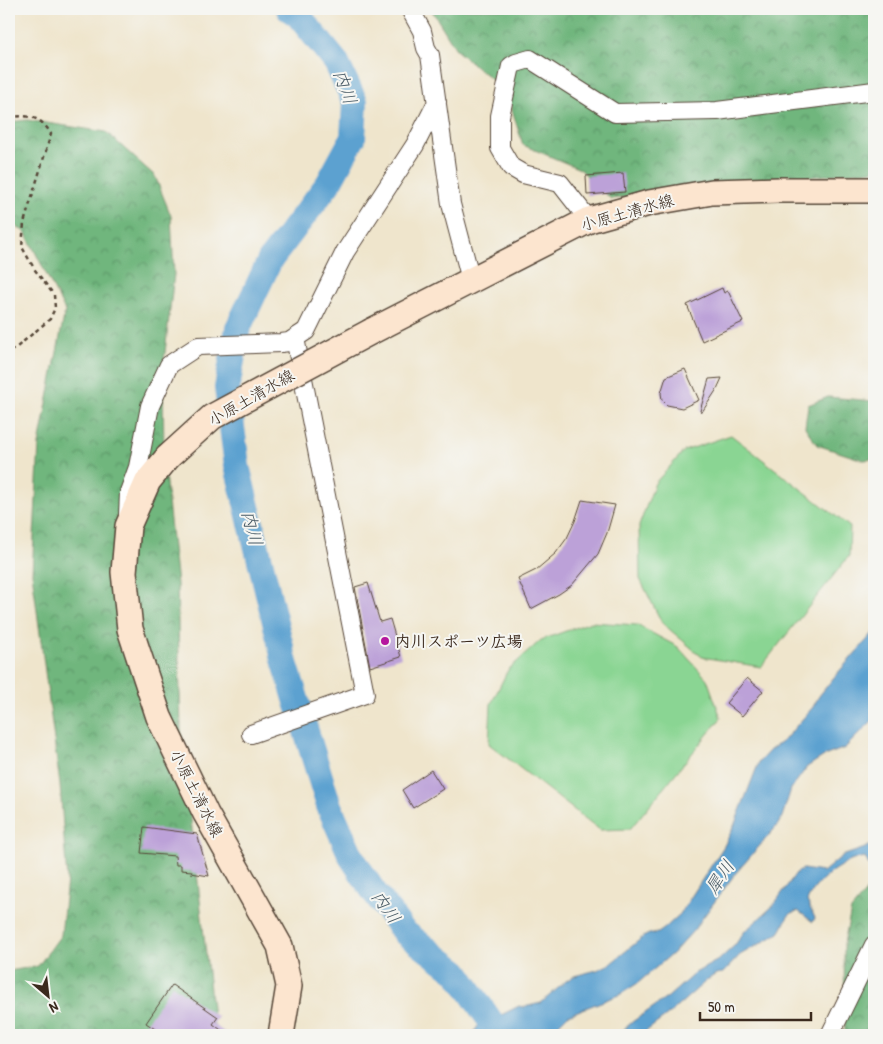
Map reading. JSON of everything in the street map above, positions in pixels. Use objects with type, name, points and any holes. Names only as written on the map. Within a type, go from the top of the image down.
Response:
[{"type":"main road","name":"小原土清水線","points":[[281,1035],[289,986],[280,946],[206,814],[159,717],[130,629],[124,572],[128,526],[148,481],[168,457],[212,416],[372,331],[589,220],[649,203],[712,192],[874,190]]},
{"type":"street","points":[[410,9],[422,31],[426,48],[430,55],[451,204],[471,280]]},
{"type":"street","points":[[589,220],[560,183],[523,174],[511,167],[500,148],[500,116],[506,80],[511,66],[516,63],[530,59],[615,113],[717,111],[874,91]]},
{"type":"street","points":[[128,526],[129,492],[138,467],[150,406],[169,365],[198,346],[288,341],[306,331],[345,252],[415,145],[437,102]]},
{"type":"street","points":[[251,734],[365,694],[288,341]]},
{"type":"street","points":[[830,1035],[874,945]]},
{"type":"path","points":[[9,118],[23,115],[39,119],[51,134],[24,223],[22,247],[34,270],[54,295],[55,308],[50,319],[9,352]]},
{"type":"green space","points":[[431,9],[874,9],[874,170],[611,199],[580,169],[523,145],[506,91],[457,51]]},
{"type":"green space","points":[[27,120],[106,132],[155,176],[171,216],[174,274],[163,370],[164,465],[177,584],[181,729],[215,1035],[9,1035],[9,971],[38,966],[61,935],[67,880],[60,785],[32,573],[39,444],[65,311],[25,232],[9,222],[9,122]]},
{"type":"green space","points":[[828,397],[874,401],[874,459],[863,460],[817,445],[805,427],[808,405]]},
{"type":"green space","points":[[731,435],[850,527],[849,556],[761,667],[702,657],[662,623],[640,579],[639,526],[655,483],[684,451]]},
{"type":"green space","points":[[591,622],[637,625],[678,647],[707,679],[721,718],[630,829],[600,830],[489,744],[491,704],[508,670],[541,640]]},
{"type":"green space","points":[[874,882],[874,1035],[845,1035],[844,943],[851,910]]},
{"type":"water","name":"犀川","points":[[874,632],[874,719],[845,748],[824,756],[807,767],[791,789],[777,826],[735,874],[693,931],[673,953],[638,983],[621,994],[568,1015],[557,1026],[553,1035],[473,1035],[477,1027],[519,1006],[524,1007],[541,1003],[574,976],[597,970],[610,964],[643,937],[658,933],[680,914],[724,846],[734,826],[759,762],[770,750],[784,740],[813,707],[835,676]]},
{"type":"water","points":[[874,843],[874,898],[870,891],[872,872],[865,857],[848,862],[831,872],[811,893],[807,901],[815,918],[813,922],[798,911],[794,912],[788,916],[779,933],[740,955],[723,973],[716,974],[707,980],[669,1014],[641,1035],[618,1035],[632,1022],[668,997],[695,973],[720,959],[735,945],[744,932],[773,906],[796,873],[803,869],[823,872],[842,856]]},
{"type":"building","points":[[623,173],[625,192],[587,195],[586,176]]},
{"type":"building","points":[[722,288],[724,293],[728,291],[743,322],[702,341],[687,305]]},
{"type":"building","points":[[685,369],[699,400],[682,408],[667,405],[662,400],[661,393],[666,377]]},
{"type":"building","points":[[722,378],[702,412],[700,411],[709,379]]},
{"type":"building","points":[[582,500],[615,505],[607,533],[598,554],[572,585],[531,609],[518,579],[536,570],[556,553],[567,538]]},
{"type":"building","points":[[368,583],[380,622],[390,619],[401,657],[370,667],[355,587]]},
{"type":"building","points":[[747,678],[763,691],[742,716],[726,703]]},
{"type":"building","points":[[431,770],[443,789],[413,808],[402,790]]},
{"type":"building","points":[[144,827],[197,834],[209,876],[181,870],[181,865],[176,865],[175,856],[141,853]]},
{"type":"building","points":[[172,985],[218,1017],[213,1024],[228,1035],[164,1035],[146,1023]]},
{"type":"waterway","name":"内川","points":[[289,9],[298,15],[336,62],[355,102],[353,138],[328,184],[270,260],[238,328],[227,388],[237,466],[285,663],[329,806],[352,858],[404,932],[457,972],[500,1035]]},
{"type":"place","name":"内川スポーツ広場","points":[[385,641]]}]
